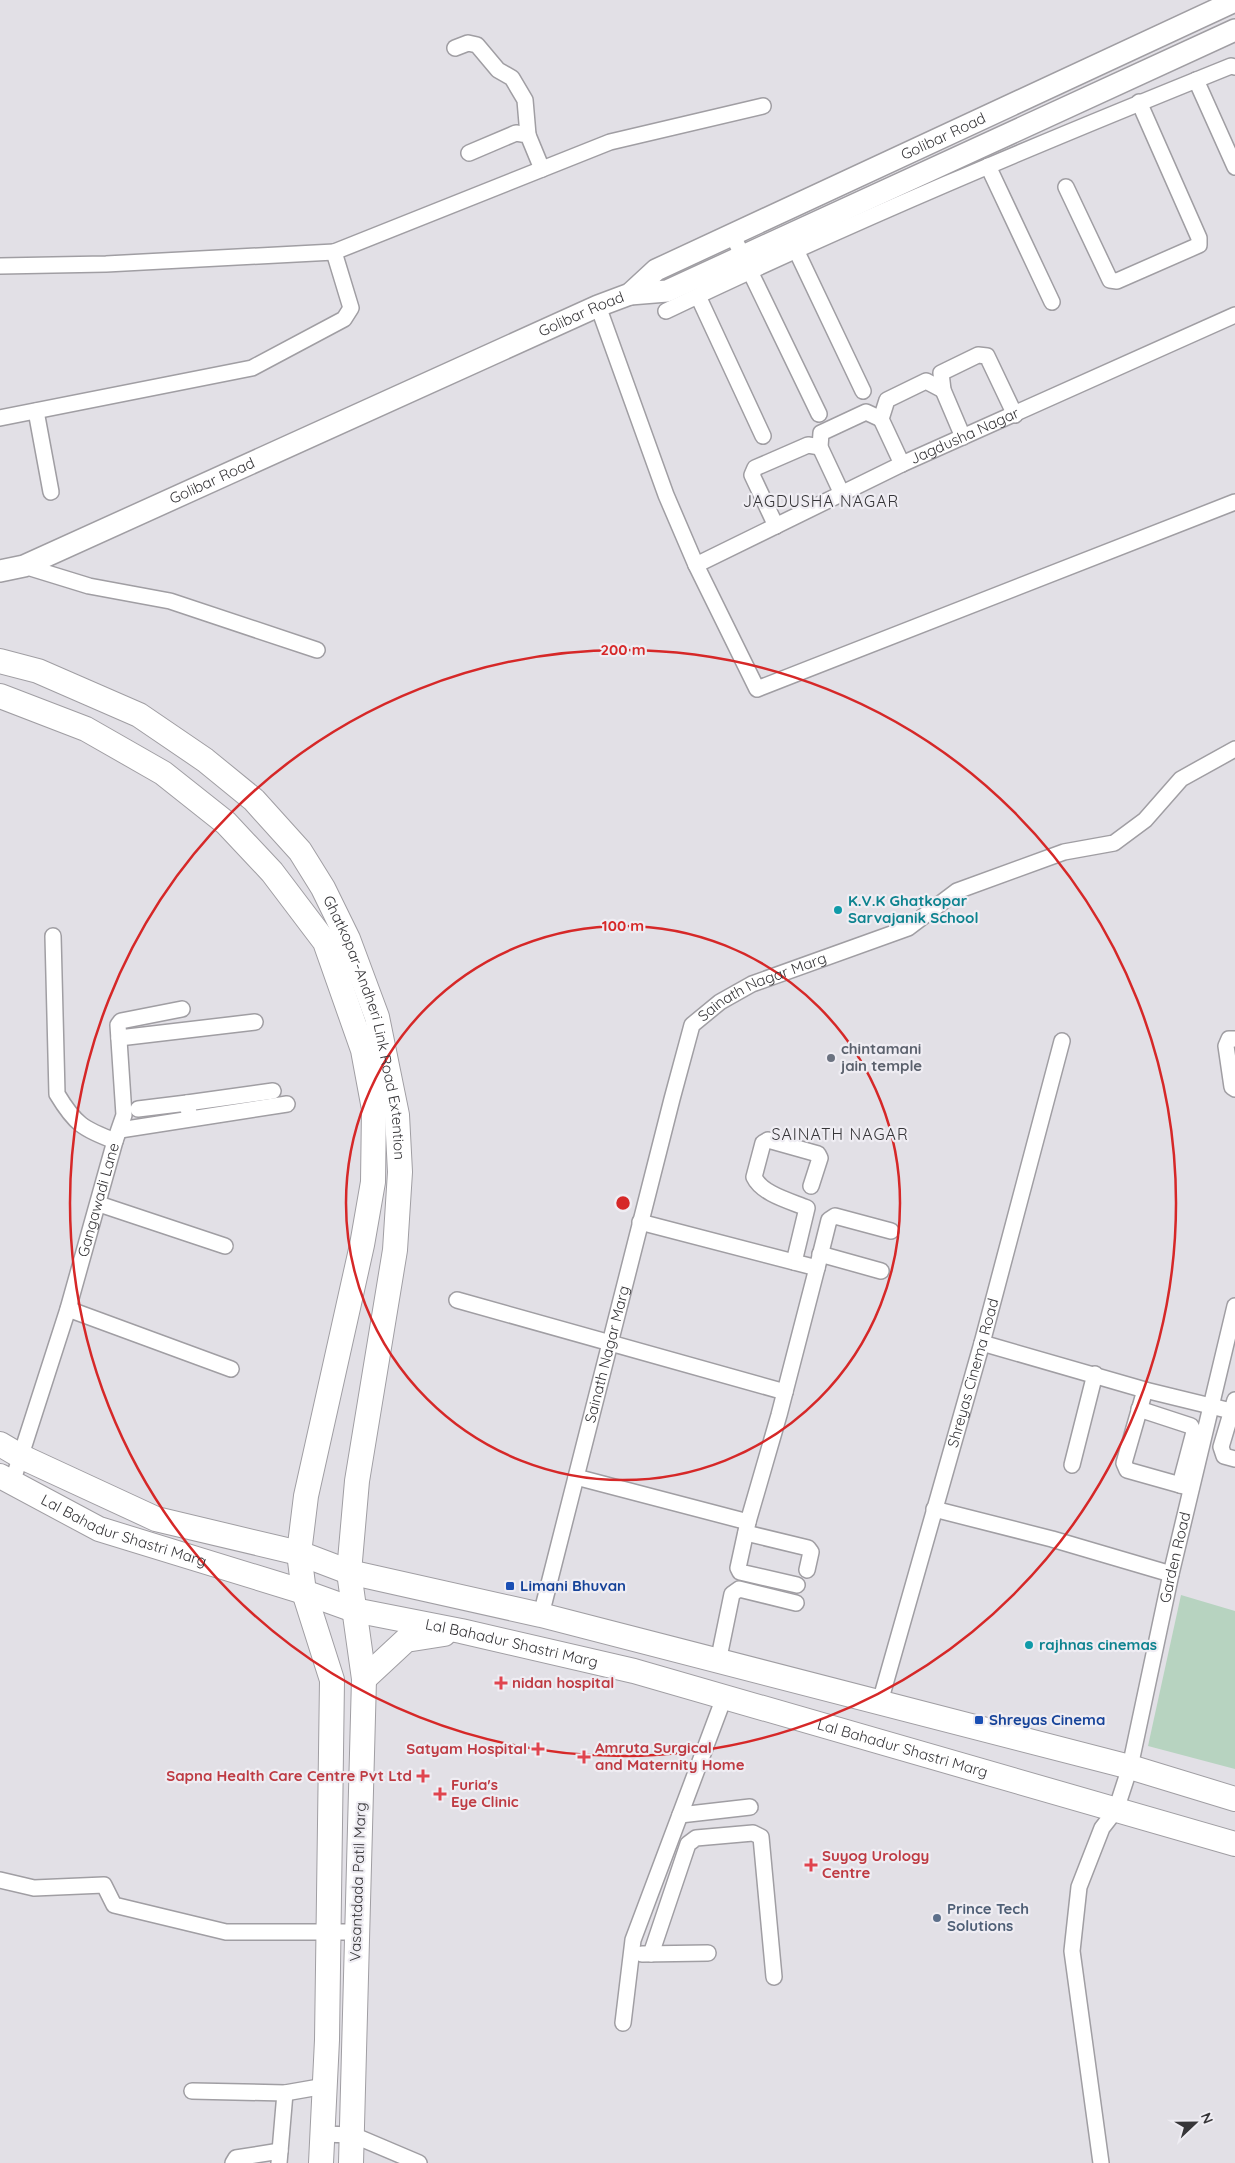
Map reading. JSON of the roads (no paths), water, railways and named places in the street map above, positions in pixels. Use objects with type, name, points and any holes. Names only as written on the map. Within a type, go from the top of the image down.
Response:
[{"type":"main road","name":"Ghatkopar-Andheri Link Road Extention","points":[[0,661],[38,671],[139,715],[205,760],[254,800],[300,851],[323,888],[336,913],[377,1017],[397,1115],[400,1172],[395,1250],[357,1481],[349,1572]]},
{"type":"main road","name":"Ghatkopar-Andheri Link Road Extention","points":[[0,696],[86,729],[163,773],[226,823],[272,872],[325,942],[363,1050],[374,1109],[373,1182],[362,1245],[306,1496],[299,1553],[304,1592]]},
{"type":"main road","points":[[362,1245],[395,1250]]},
{"type":"main road","name":"Lal Bahadur Shastri Marg","points":[[0,1444],[22,1457],[156,1519],[299,1553],[349,1572],[541,1615],[718,1662],[880,1702],[1130,1767],[1235,1799]]},
{"type":"main road","name":"Lal Bahadur Shastri Marg","points":[[6,1480],[99,1528],[304,1592],[354,1610],[461,1631],[634,1671],[725,1695],[978,1772],[1235,1844]]},
{"type":"main road","name":"Vasantdada Patil Marg","points":[[349,1572],[364,1679],[351,2163]]},
{"type":"main road","name":"Vasantdada Patil Marg","points":[[304,1592],[332,1680],[327,2040],[321,2163]]},
{"type":"main road","points":[[364,1679],[406,1640],[461,1631]]},
{"type":"main road","points":[[332,1733],[362,1735]]},
{"type":"main road","points":[[330,1833],[359,1835]]},
{"type":"main road","points":[[327,2040],[353,2043]]},
{"type":"street","name":"Golibar Road","points":[[0,571],[24,566],[598,306],[630,294],[656,270],[733,236],[1235,1]]},
{"type":"street","points":[[666,311],[698,296],[746,264],[1235,30]]},
{"type":"street","points":[[455,48],[468,43],[477,45],[498,70],[512,78],[525,100],[528,135],[542,169]]},
{"type":"street","points":[[630,294],[667,291],[746,264],[796,250],[1139,102],[1230,66],[1235,67]]},
{"type":"street","points":[[1196,80],[1235,167]]},
{"type":"street","points":[[1066,187],[1110,280],[1117,282],[1199,245],[1199,238],[1139,102]]},
{"type":"street","points":[[0,266],[116,264],[334,252],[610,142],[764,106]]},
{"type":"street","points":[[469,153],[516,133],[528,135]]},
{"type":"street","points":[[988,166],[1052,302]]},
{"type":"street","points":[[733,236],[819,414]]},
{"type":"street","points":[[796,250],[863,391]]},
{"type":"street","points":[[0,418],[252,368],[344,319],[351,308],[334,252]]},
{"type":"street","points":[[698,296],[762,436]]},
{"type":"street","points":[[598,306],[666,495],[696,565],[757,689],[1235,502]]},
{"type":"street","name":"Jagdusha Nagar","points":[[696,565],[902,464],[1235,315]]},
{"type":"street","points":[[963,437],[943,390],[941,373],[978,355],[987,356],[1014,415]]},
{"type":"street","points":[[881,419],[887,400],[926,381],[943,390]]},
{"type":"street","points":[[36,411],[51,492]]},
{"type":"street","points":[[842,494],[820,447],[820,433],[866,412],[881,419],[902,464]]},
{"type":"street","points":[[776,526],[752,475],[754,468],[808,445],[820,447]]},
{"type":"street","points":[[24,566],[88,586],[170,601],[318,650]]},
{"type":"street","name":"Sainath Nagar Marg","points":[[541,1615],[640,1222],[692,1025],[720,1002],[752,984],[908,928],[957,891],[1064,852],[1114,842],[1145,820],[1181,779],[1235,749]]},
{"type":"street","name":"Gangawadi Lane","points":[[6,1480],[22,1457],[99,1204],[117,1135],[82,1128],[66,1109],[57,1094],[53,936]]},
{"type":"street","points":[[117,1135],[124,1115],[118,1025],[120,1021],[182,1009]]},
{"type":"street","points":[[119,1038],[255,1022]]},
{"type":"street","points":[[1235,1039],[1228,1039],[1226,1046],[1232,1087],[1235,1089]]},
{"type":"street","name":"Shreyas Cinema Road","points":[[880,1702],[982,1342],[1062,1041]]},
{"type":"street","points":[[117,1135],[190,1119],[264,1098]]},
{"type":"street","points":[[138,1110],[187,1103],[264,1098],[286,1104]]},
{"type":"street","points":[[187,1103],[190,1119]]},
{"type":"street","points":[[794,1262],[808,1208],[781,1197],[757,1184],[754,1177],[763,1143],[768,1140],[818,1154],[820,1158],[812,1186]]},
{"type":"street","points":[[99,1204],[225,1246]]},
{"type":"street","points":[[797,1585],[740,1572],[738,1568],[747,1528],[819,1261],[828,1220],[835,1216],[891,1231]]},
{"type":"street","points":[[640,1222],[794,1262],[819,1261],[881,1270]]},
{"type":"street","points":[[457,1300],[785,1392]]},
{"type":"street","name":"Garden Road","points":[[1101,2163],[1072,1951],[1079,1887],[1102,1828],[1116,1810],[1130,1767],[1170,1574],[1186,1486],[1230,1346],[1235,1306]]},
{"type":"street","points":[[68,1309],[231,1369]]},
{"type":"street","points":[[982,1342],[1145,1390],[1211,1406],[1234,1408],[1221,1447],[1224,1456],[1235,1459]]},
{"type":"street","points":[[1072,1465],[1095,1374]]},
{"type":"street","points":[[1139,1409],[1191,1426],[1194,1432],[1186,1486],[1127,1470],[1124,1463],[1139,1409],[1145,1390]]},
{"type":"street","points":[[576,1476],[808,1548],[811,1552],[807,1570]]},
{"type":"street","points":[[934,1509],[1052,1539],[1170,1574]]},
{"type":"street","points":[[718,1662],[732,1594],[739,1589],[796,1603]]},
{"type":"street","points":[[624,2023],[633,1940],[725,1695]]},
{"type":"street","points":[[680,1814],[750,1807]]},
{"type":"street","points":[[651,1954],[688,1844],[696,1838],[754,1833],[761,1837],[774,1976]]},
{"type":"street","points":[[0,1880],[34,1888],[104,1885],[114,1905],[226,1932],[356,1932]]},
{"type":"street","points":[[632,1954],[708,1953]]},
{"type":"street","points":[[192,2091],[284,2093],[325,2086]]},
{"type":"street","points":[[233,2163],[236,2158],[279,2157],[284,2093]]},
{"type":"street","points":[[322,2134],[353,2135],[419,2163]]},
{"type":"place","name":"K.V.K Ghatkopar Sarvajanik School","points":[[838,910]]},
{"type":"place","name":"chintamani jain temple","points":[[831,1058]]},
{"type":"place","name":"Limani Bhuvan","points":[[510,1586]]},
{"type":"place","name":"rajhnas cinemas","points":[[1029,1645]]},
{"type":"place","name":"nidan hospital","points":[[501,1683]]},
{"type":"place","name":"Shreyas Cinema","points":[[979,1720]]},
{"type":"place","name":"Satyam Hospital","points":[[538,1749]]},
{"type":"place","name":"Amruta Surgical and Maternity Home","points":[[584,1757]]},
{"type":"place","name":"Sapna Health Care Centre Pvt Ltd","points":[[423,1776]]},
{"type":"place","name":"Furia's Eye Clinic","points":[[440,1794]]},
{"type":"place","name":"Suyog Urology Centre","points":[[811,1865]]},
{"type":"place","name":"Prince Tech Solutions","points":[[937,1918]]},
{"type":"district","name":"JAGDUSHA NAGAR","points":[[821,501]]},
{"type":"district","name":"SAINATH NAGAR","points":[[840,1134]]}]
